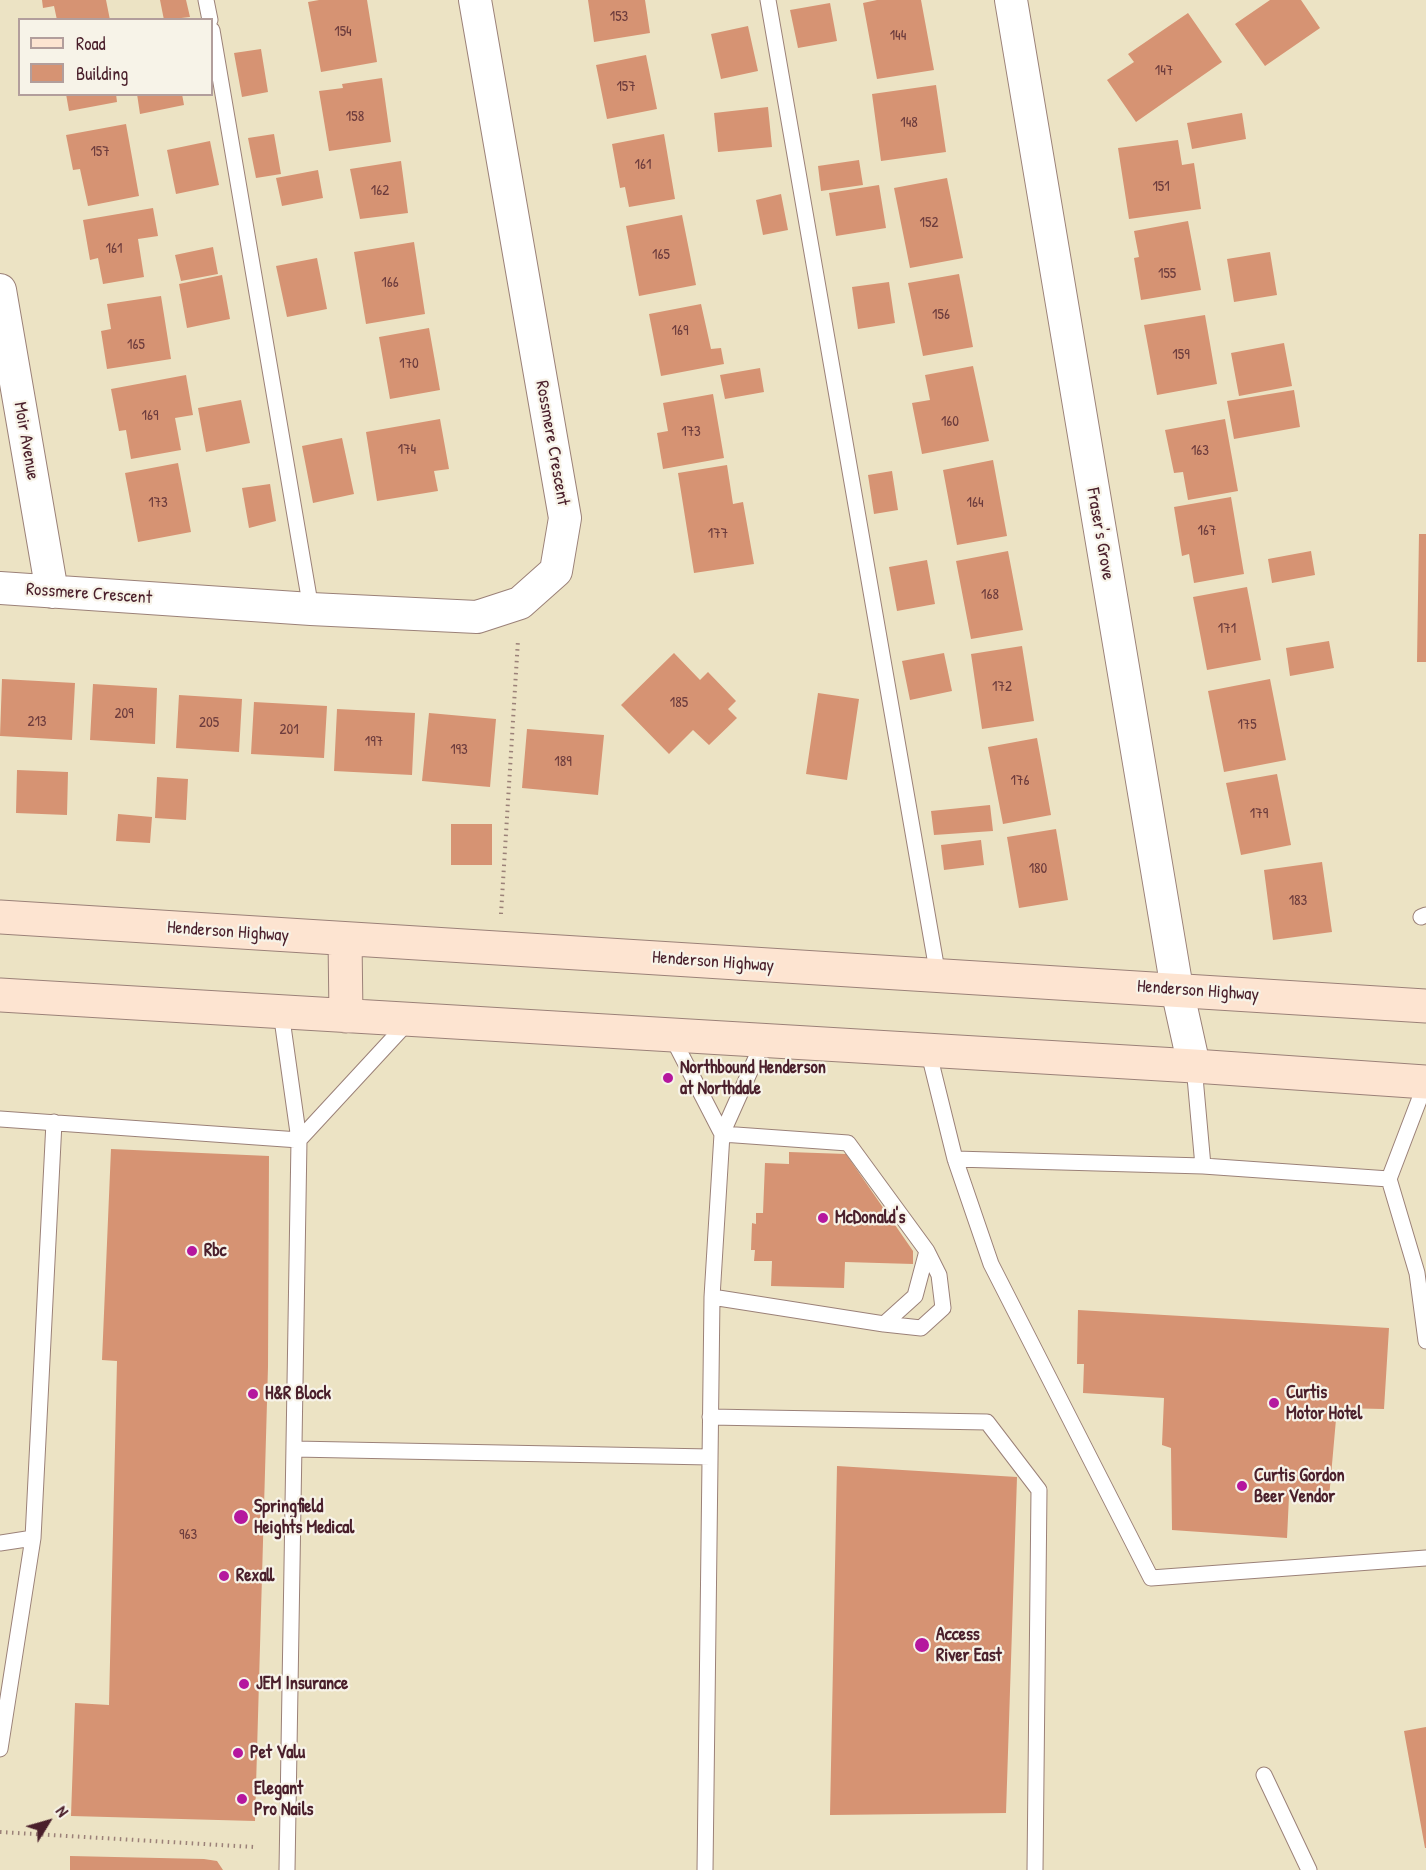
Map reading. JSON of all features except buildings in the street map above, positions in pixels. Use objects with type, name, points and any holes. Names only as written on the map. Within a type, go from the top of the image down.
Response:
[{"type":"main road","name":"Henderson Highway","points":[[0,917],[1426,1006]]},
{"type":"main road","points":[[345,939],[346,1016]]},
{"type":"main road","points":[[0,995],[1194,1066],[1426,1082]]},
{"type":"street","name":"Rossmere Crescent","points":[[0,588],[311,609],[477,617],[520,603],[556,570],[565,518],[475,0]]},
{"type":"street","name":"Fraser's Grove","points":[[1011,0],[1177,989],[1194,1066]]},
{"type":"street","name":"Moir Avenue","points":[[0,290],[52,592]]},
{"type":"lane","points":[[206,0],[210,18]]},
{"type":"lane","points":[[768,0],[938,976]]},
{"type":"lane","points":[[213,36],[311,609]]},
{"type":"lane","points":[[281,1012],[299,1140],[288,1870]]},
{"type":"lane","points":[[299,1140],[410,1020]]},
{"type":"lane","points":[[671,1035],[722,1134]]},
{"type":"lane","points":[[705,1870],[712,1297],[722,1134],[764,1040]]},
{"type":"lane","points":[[928,1050],[955,1159],[992,1264],[1151,1578],[1426,1558]]},
{"type":"lane","points":[[1194,1066],[1203,1166]]},
{"type":"lane","points":[[1426,1082],[1389,1179],[1417,1273],[1426,1341]]},
{"type":"lane","points":[[0,1119],[299,1140]]},
{"type":"lane","points":[[0,1749],[33,1538],[54,1122]]},
{"type":"lane","points":[[712,1297],[921,1328],[943,1308],[939,1275],[927,1251],[848,1143],[722,1134]]},
{"type":"lane","points":[[955,1159],[1203,1166],[1389,1179]]},
{"type":"lane","points":[[884,1324],[915,1296],[927,1251]]},
{"type":"lane","points":[[710,1418],[987,1422],[1039,1490],[1035,1870]]},
{"type":"lane","points":[[294,1449],[710,1457]]},
{"type":"lane","points":[[0,1543],[33,1538]]},
{"type":"lane","points":[[1264,1775],[1310,1870]]},
{"type":"path","points":[[501,915],[518,638]]},
{"type":"path","points":[[0,1832],[254,1847]]},
{"type":"place","name":"Northbound Henderson at Northdale","points":[[668,1078]]},
{"type":"place","name":"McDonald's","points":[[823,1218]]},
{"type":"place","name":"Rbc","points":[[192,1251]]},
{"type":"place","name":"H&R Block","points":[[253,1394]]},
{"type":"place","name":"Curtis Motor Hotel","points":[[1274,1403]]},
{"type":"place","name":"Curtis Gordon Beer Vendor","points":[[1242,1486]]},
{"type":"place","name":"Springfield Heights Medical","points":[[241,1517]]},
{"type":"place","name":"Rexall","points":[[224,1576]]},
{"type":"place","name":"Access River East","points":[[922,1645]]},
{"type":"place","name":"JEM Insurance","points":[[244,1684]]},
{"type":"place","name":"Pet Valu","points":[[238,1753]]},
{"type":"place","name":"Elegant Pro Nails","points":[[242,1799]]}]
